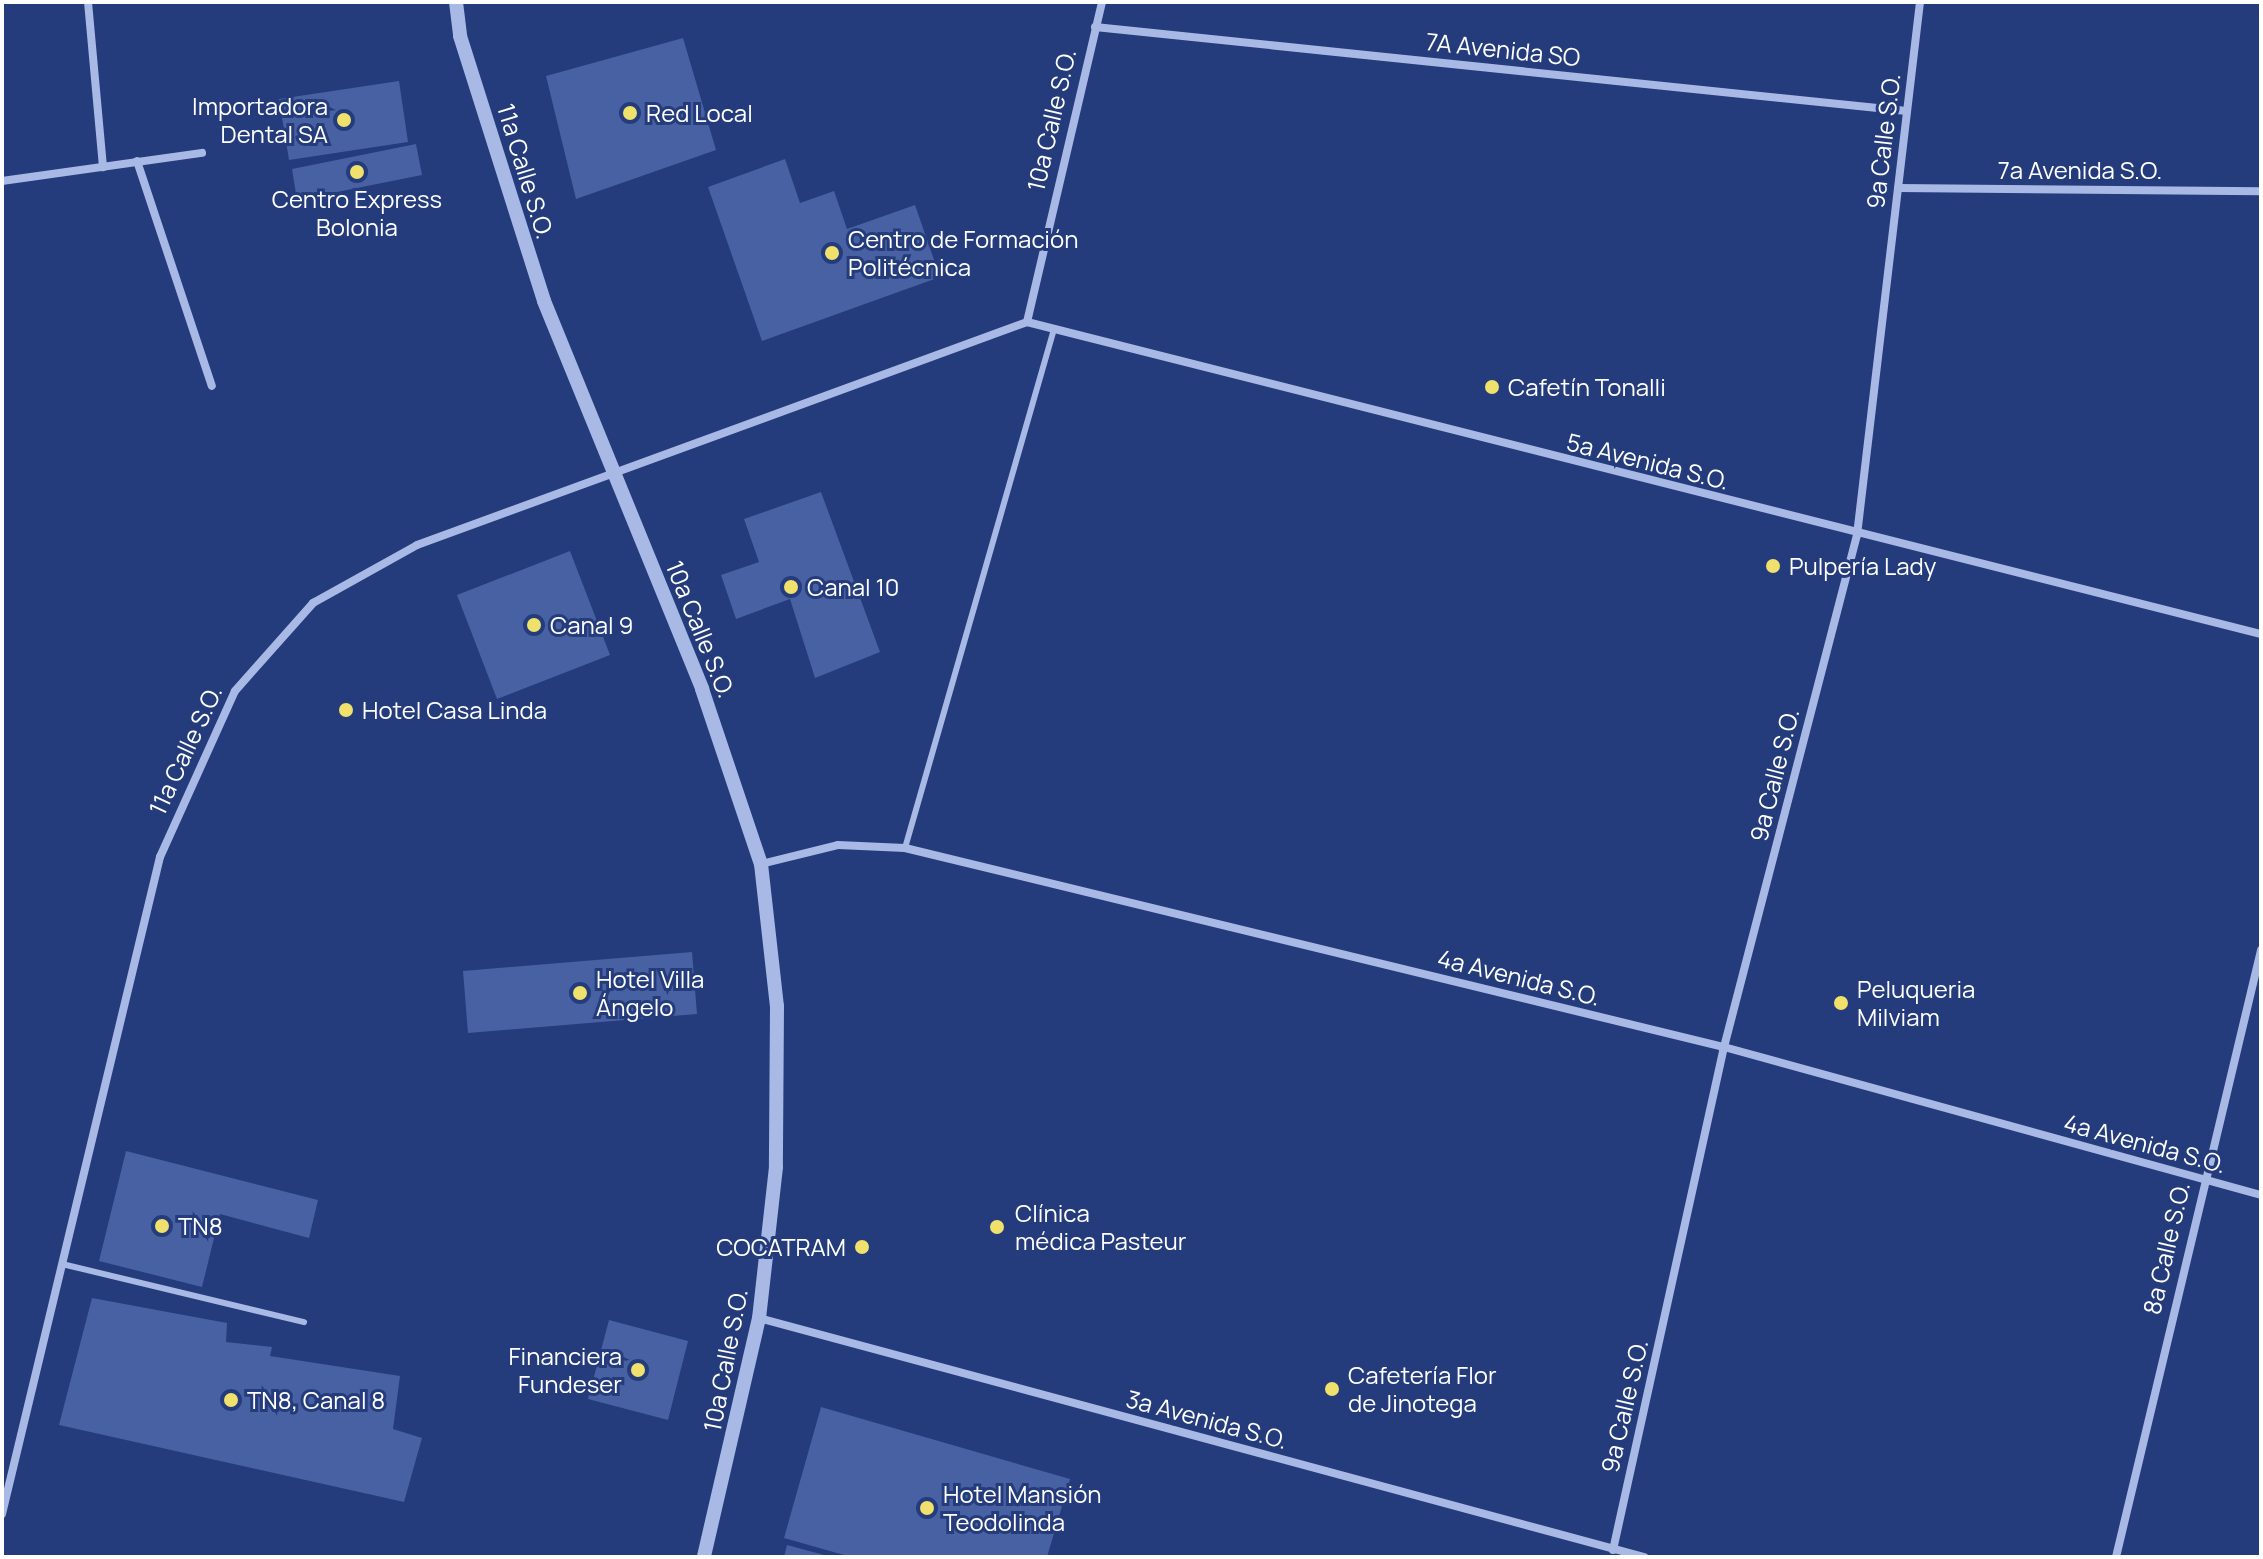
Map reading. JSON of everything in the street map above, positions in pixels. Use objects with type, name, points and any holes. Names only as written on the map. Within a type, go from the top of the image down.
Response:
[{"type":"street","points":[[88,2],[103,167]]},
{"type":"street","name":"11a Calle S.O.","points":[[2,1514],[160,857],[235,691],[313,603],[417,545],[616,476],[544,301],[460,36],[456,2]]},
{"type":"street","name":"10a Calle S.O.","points":[[1027,322],[1102,2]]},
{"type":"street","name":"9a Calle S.O.","points":[[1613,1550],[1724,1047],[1857,535],[1920,2]]},
{"type":"street","name":"7A Avenida SO","points":[[1095,27],[1907,111]]},
{"type":"street","points":[[2,181],[202,153]]},
{"type":"street","points":[[137,161],[212,386]]},
{"type":"street","name":"7a Avenida S.O.","points":[[1898,188],[2261,191]]},
{"type":"street","points":[[616,476],[1027,322]]},
{"type":"street","name":"5a Avenida S.O.","points":[[1027,322],[1857,535],[2261,634]]},
{"type":"street","name":"10a Calle S.O.","points":[[616,476],[702,689],[761,864],[777,1006],[776,1167],[759,1318],[704,1557]]},
{"type":"street","name":"4a Avenida S.O.","points":[[761,864],[838,845],[905,848],[1724,1047],[2261,1195]]},
{"type":"street","name":"8a Calle S.O.","points":[[2116,1557],[2202,1181],[2261,950]]},
{"type":"street","name":"3a Avenida S.O.","points":[[759,1318],[1644,1557]]},
{"type":"lane","points":[[905,848],[1054,329]]},
{"type":"lane","points":[[62,1264],[304,1322]]},
{"type":"building","name":"Red Local","points":[[683,38],[716,150],[576,199],[546,76]]},
{"type":"building","name":"Importadora Dental SA","points":[[399,81],[408,142],[289,160],[279,99]]},
{"type":"building","name":"Centro Express Bolonia","points":[[416,144],[422,175],[297,200],[292,169]]},
{"type":"building","name":"Centro de Formación Politécnica","points":[[785,159],[800,203],[834,191],[847,229],[915,205],[940,277],[762,341],[708,187]]},
{"type":"building","name":"Canal 10","points":[[821,492],[880,652],[815,678],[790,599],[736,619],[721,575],[759,562],[744,519]]},
{"type":"building","name":"Canal 9","points":[[570,551],[610,655],[497,699],[457,595]]},
{"type":"building","name":"Hotel Villa Ángelo","points":[[692,952],[697,1014],[468,1033],[463,971]]},
{"type":"building","name":"TN8","points":[[126,1151],[318,1200],[309,1238],[220,1214],[202,1287],[99,1261]]},
{"type":"building","name":"TN8, Canal 8","points":[[92,1298],[227,1323],[226,1342],[272,1347],[270,1356],[400,1376],[393,1429],[422,1438],[404,1502],[59,1425]]},
{"type":"building","name":"Financiera Fundeser","points":[[609,1320],[688,1341],[668,1420],[588,1399]]},
{"type":"building","name":"Hotel Mansión Teodolinda","points":[[821,1407],[1070,1479],[1047,1557],[851,1557],[784,1538]]},
{"type":"building","points":[[787,1545],[828,1556],[828,1557],[784,1557]]},
{"type":"place","name":"Red Local","points":[[630,113]]},
{"type":"place","name":"Importadora Dental SA","points":[[344,120]]},
{"type":"place","name":"Centro Express Bolonia","points":[[357,172]]},
{"type":"place","name":"Centro de Formación Politécnica","points":[[832,253]]},
{"type":"place","name":"Cafetín Tonalli","points":[[1492,387]]},
{"type":"place","name":"Pulpería Lady","points":[[1773,566]]},
{"type":"place","name":"Canal 10","points":[[791,587]]},
{"type":"place","name":"Canal 9","points":[[534,625]]},
{"type":"place","name":"Hotel Casa Linda","points":[[346,710]]},
{"type":"place","name":"Hotel Villa Ángelo","points":[[580,993]]},
{"type":"place","name":"Peluqueria Milviam","points":[[1841,1003]]},
{"type":"place","name":"TN8","points":[[162,1226]]},
{"type":"place","name":"Clínica médica Pasteur","points":[[997,1227]]},
{"type":"place","name":"COCATRAM","points":[[862,1247]]},
{"type":"place","name":"Financiera Fundeser","points":[[638,1370]]},
{"type":"place","name":"Cafetería Flor de Jinotega","points":[[1332,1389]]},
{"type":"place","name":"TN8, Canal 8","points":[[231,1400]]},
{"type":"place","name":"Hotel Mansión Teodolinda","points":[[927,1508]]}]
